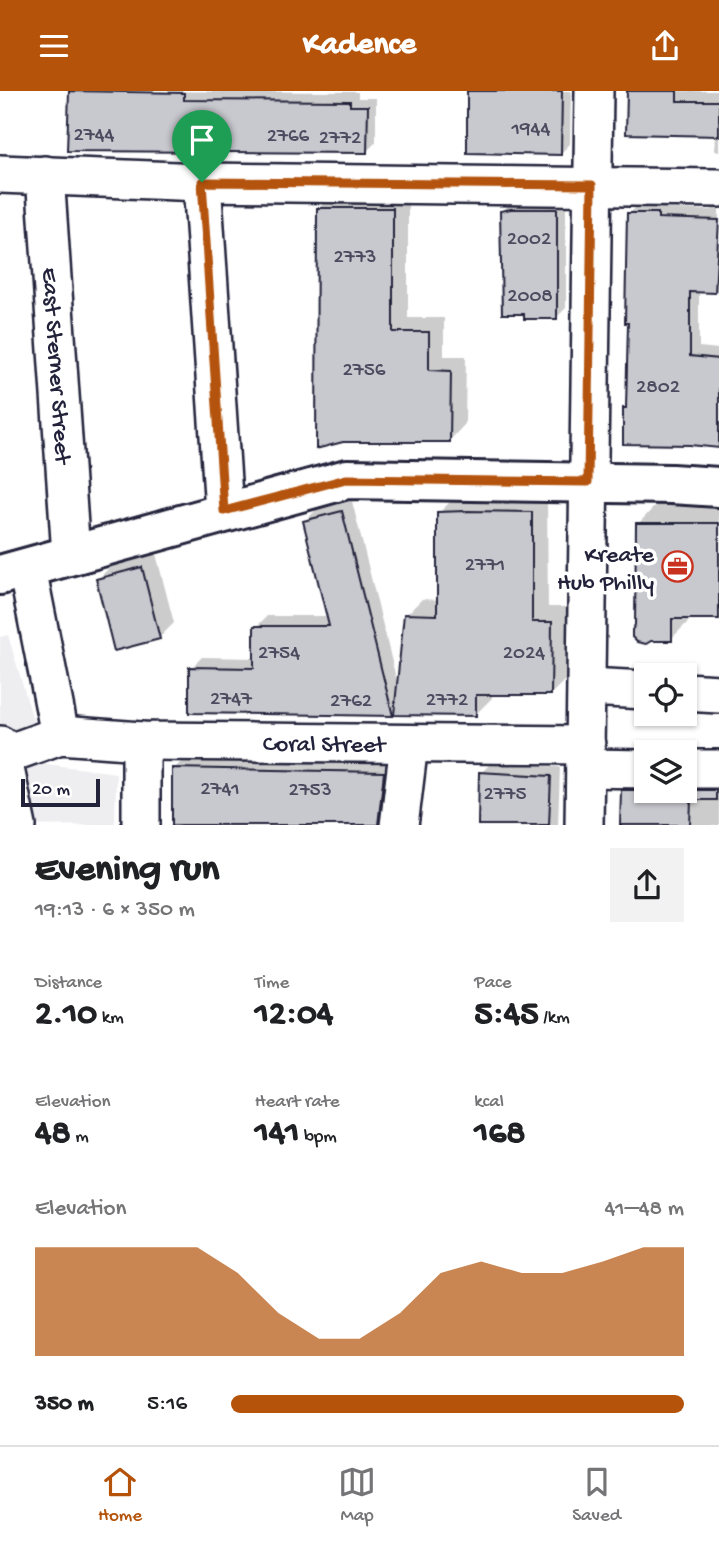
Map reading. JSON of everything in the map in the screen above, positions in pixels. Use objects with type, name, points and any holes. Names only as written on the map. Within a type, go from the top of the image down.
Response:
[{"type":"main road","points":[[13,571],[346,479],[588,482],[719,487]]},
{"type":"street","points":[[584,825],[594,91]]},
{"type":"street","points":[[0,174],[202,182],[719,188]]},
{"type":"street","name":"East Sterner Street","points":[[45,175],[71,555]]},
{"type":"street","points":[[202,182],[224,511]]},
{"type":"street","points":[[13,571],[60,735],[1,751],[17,825]]},
{"type":"street","points":[[587,687],[634,689]]},
{"type":"street","points":[[697,693],[719,694]]},
{"type":"street","name":"Coral Street","points":[[60,735],[141,741],[409,744],[585,756],[634,766]]},
{"type":"street","points":[[141,741],[141,825]]},
{"type":"street","points":[[399,825],[409,744]]},
{"type":"street","points":[[697,769],[719,769]]},
{"type":"shaded area","points":[[8,635],[46,764],[116,773],[115,825],[0,825],[0,637]]},
{"type":"building","points":[[69,91],[184,93],[184,100],[350,101],[350,106],[368,106],[367,153],[67,151]]},
{"type":"building","points":[[467,91],[562,91],[561,155],[467,153]]},
{"type":"building","points":[[627,91],[677,91],[677,101],[719,101],[719,136],[626,134]]},
{"type":"building","points":[[317,208],[393,208],[393,332],[429,332],[429,370],[451,371],[450,442],[343,442],[316,449]]},
{"type":"building","points":[[557,209],[557,319],[524,319],[524,314],[502,314],[500,211]]},
{"type":"building","points":[[627,213],[658,213],[658,218],[719,220],[715,293],[690,292],[690,356],[719,359],[719,448],[623,444],[628,323],[625,323]]},
{"type":"building","points":[[342,511],[393,716],[189,713],[189,667],[254,668],[254,626],[329,626],[303,521]]},
{"type":"building","points":[[437,512],[532,512],[532,622],[552,622],[551,695],[476,695],[476,716],[394,715],[404,614],[437,615]]},
{"type":"building","name":"Kreate Hub Philly","points":[[636,523],[719,523],[719,619],[672,619],[672,641],[651,641],[646,644],[637,642],[632,637],[635,625]]},
{"type":"building","points":[[142,567],[160,639],[114,651],[96,579]]},
{"type":"building","points":[[172,768],[384,772],[378,825],[172,825]]},
{"type":"building","points":[[479,772],[551,776],[549,825],[478,825]]},
{"type":"building","points":[[621,790],[634,790],[634,803],[691,803],[690,825],[620,825]]},
{"type":"building","points":[[697,790],[716,790],[716,800],[697,800]]},
{"type":"place","name":"Kreate Hub Philly","points":[[677,567]]},
{"type":"route","points":[[202,182],[592,185],[588,482],[346,479],[224,511],[202,182]]}]
